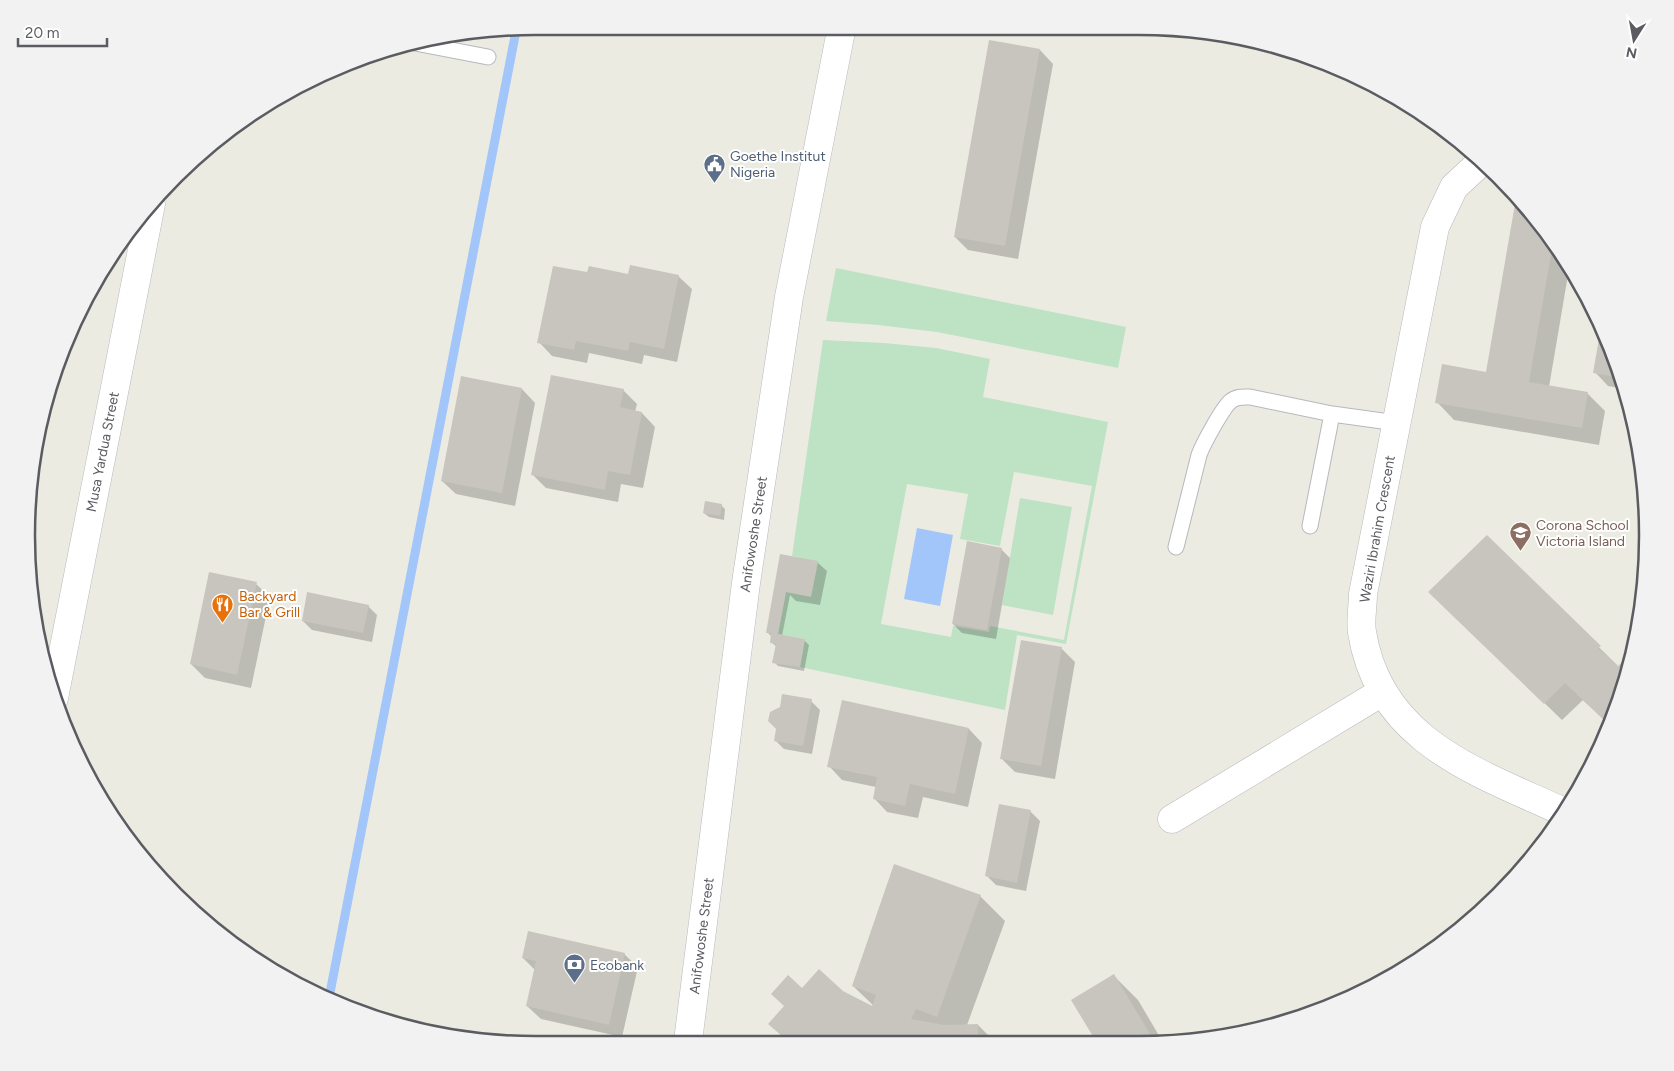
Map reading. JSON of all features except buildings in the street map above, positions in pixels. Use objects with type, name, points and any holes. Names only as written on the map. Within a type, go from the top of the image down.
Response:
[{"type":"street","name":"Anifowoshe Street","points":[[689,1036],[746,583],[789,297],[840,35]]},
{"type":"street","name":"Waziri Ibrahim Crescent","points":[[1476,166],[1454,187],[1435,227],[1363,594],[1362,630],[1368,660],[1382,692],[1402,720],[1456,762],[1558,809]]},
{"type":"street","name":"Musa Yardua Street","points":[[57,681],[148,218]]},
{"type":"street","points":[[1172,819],[1382,692]]},
{"type":"lane","points":[[432,46],[488,57]]},
{"type":"lane","points":[[1176,547],[1199,455],[1204,442],[1230,401],[1238,397],[1250,397],[1332,414],[1396,423]]},
{"type":"lane","points":[[1310,526],[1332,414]]},
{"type":"green space","points":[[836,268],[1126,327],[1118,368],[937,332],[826,321]]},
{"type":"green space","points":[[823,340],[936,348],[990,359],[983,397],[1108,422],[1066,644],[1017,635],[1005,710],[800,667],[805,639],[778,634],[786,592],[811,596],[818,562],[792,556]],"holes":[[[1014,472],[1092,486],[1064,640],[990,626],[989,632],[953,626],[951,637],[881,624],[907,484],[968,494],[960,539],[1000,546]]]},
{"type":"green space","points":[[1020,498],[1072,507],[1053,615],[1002,605]]},
{"type":"water","points":[[917,528],[953,535],[940,606],[904,599]]},
{"type":"waterway","points":[[330,992],[515,36]]},
{"type":"place","name":"Goethe Institut Nigeria","points":[[714,183]]},
{"type":"place","name":"Corona School Victoria Island","points":[[1520,552]]},
{"type":"place","name":"Backyard Bar & Grill","points":[[223,623]]},
{"type":"place","name":"Ecobank","points":[[574,984]]}]
